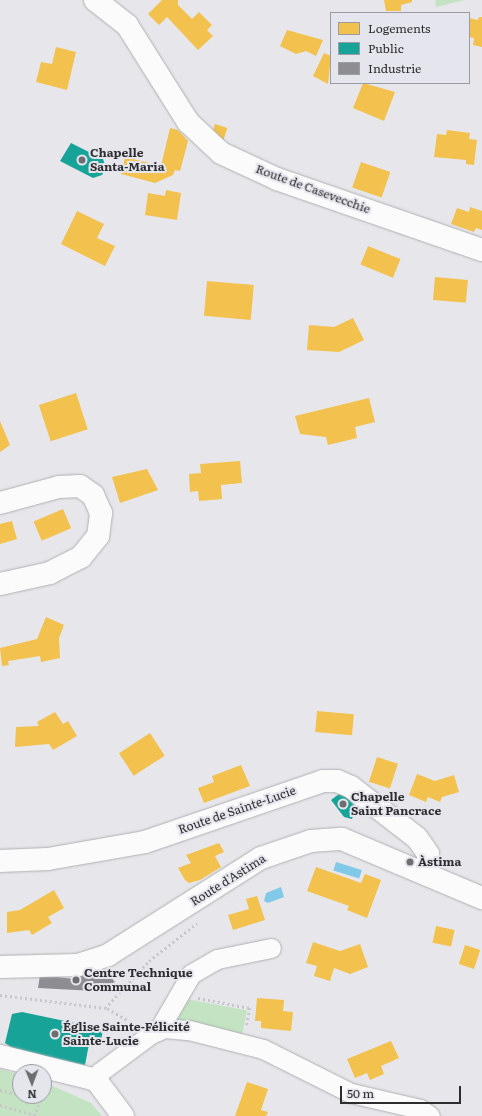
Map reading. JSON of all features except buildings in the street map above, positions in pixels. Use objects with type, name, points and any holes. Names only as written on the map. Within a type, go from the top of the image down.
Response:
[{"type":"street","name":"Route de Casevecchie","points":[[95,0],[127,25],[188,122],[221,153],[277,179],[482,250]]},
{"type":"street","points":[[0,503],[59,487],[80,486],[93,495],[100,513],[98,536],[81,557],[50,573],[0,584]]},
{"type":"street","name":"Route de Sainte-Lucie","points":[[0,861],[48,859],[145,842],[323,781],[337,781],[351,787],[416,838],[428,854],[428,875]]},
{"type":"street","name":"Route d'Astima","points":[[0,967],[78,965],[108,955],[261,858],[311,841],[342,839],[482,898]]},
{"type":"street","points":[[96,1080],[100,1072],[154,1032],[191,974],[217,959],[271,948]]},
{"type":"street","points":[[154,1032],[189,1030],[243,1041],[351,1093],[420,1109],[430,1116]]},
{"type":"street","points":[[0,1056],[96,1080],[123,1116]]},
{"type":"path","points":[[105,1008],[149,961],[200,920]]},
{"type":"path","points":[[0,994],[105,1008],[154,1032]]},
{"type":"path","points":[[179,994],[250,1008],[243,1041]]},
{"type":"path","points":[[0,1090],[12,1092]]},
{"type":"path","points":[[34,1114],[38,1104]]},
{"type":"path","points":[[0,1106],[38,1116]]},
{"type":"green space","points":[[435,0],[465,0],[436,7]]},
{"type":"green space","points":[[182,998],[247,1011],[241,1038],[177,1025]]},
{"type":"green space","points":[[0,1069],[12,1073],[12,1104],[52,1104],[52,1086],[91,1103],[102,1116],[0,1116]]},
{"type":"water","points":[[336,862],[362,870],[359,879],[333,871]]},
{"type":"water","points":[[281,887],[284,897],[268,903],[264,901],[266,893]]},
{"type":"place","name":"Chapelle Santa-Maria","points":[[82,160]]},
{"type":"place","name":"Chapelle Saint Pancrace","points":[[343,804]]},
{"type":"place","name":"Àstima","points":[[410,862]]},
{"type":"place","name":"Centre Technique Communal","points":[[76,980]]},
{"type":"place","name":"Église Sainte-Félicité Sainte-Lucie","points":[[55,1034]]}]
